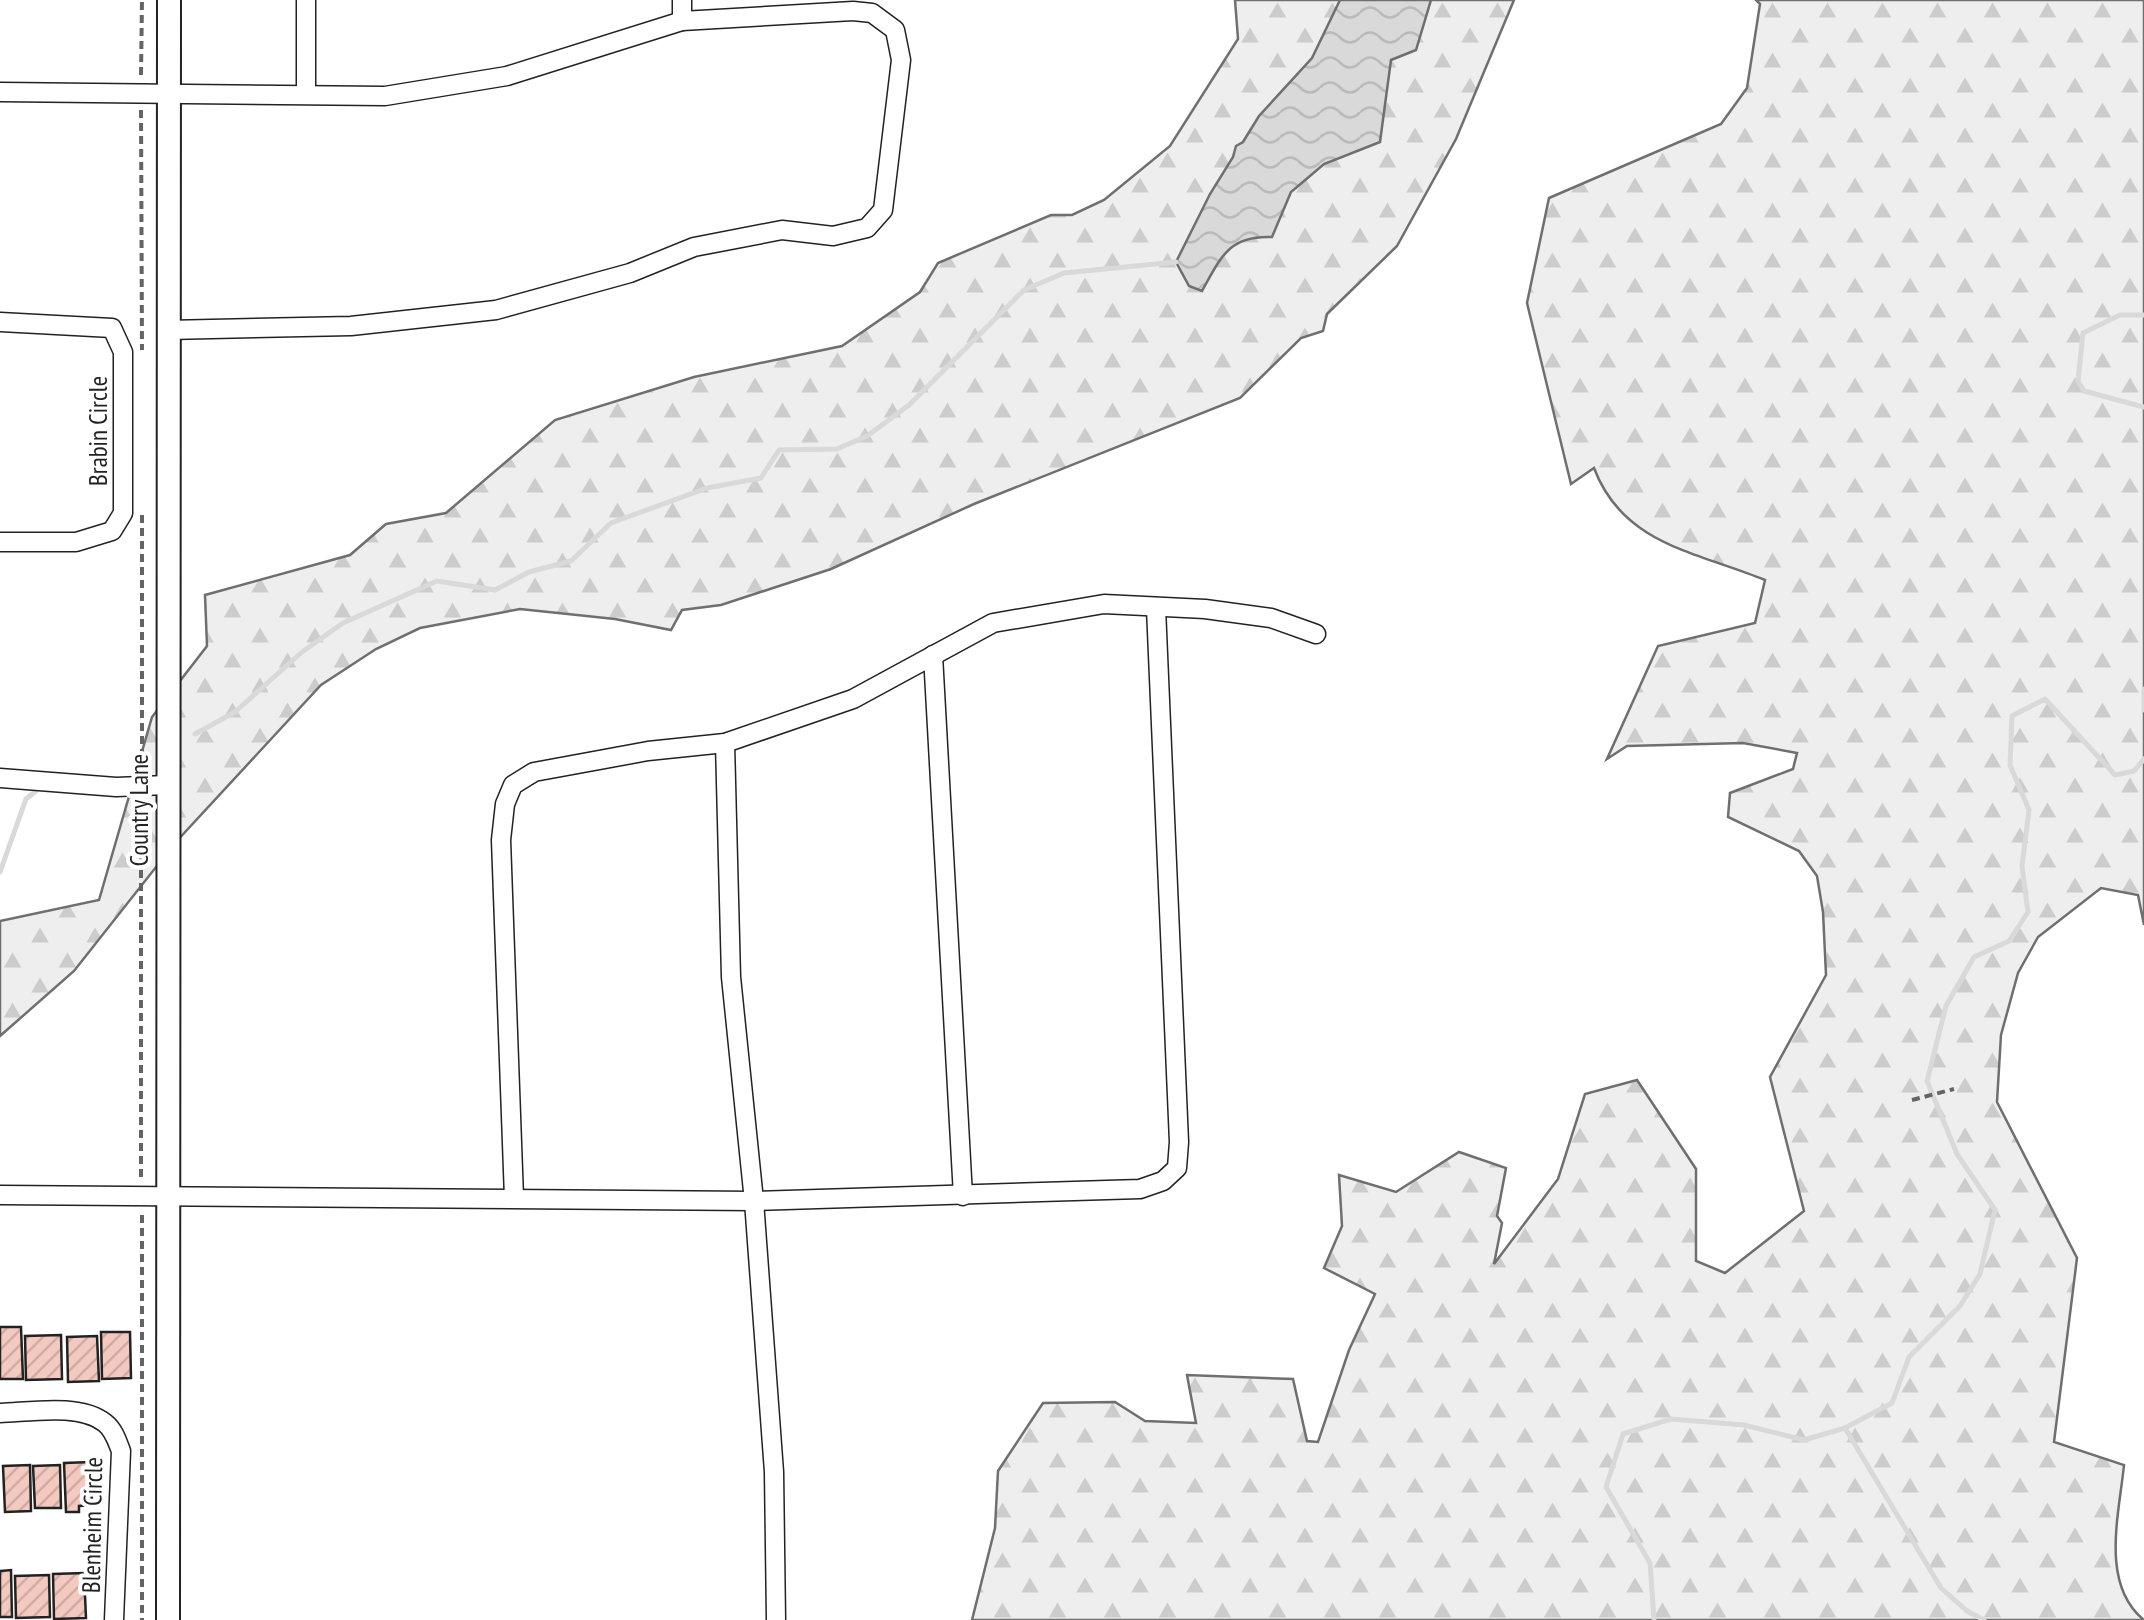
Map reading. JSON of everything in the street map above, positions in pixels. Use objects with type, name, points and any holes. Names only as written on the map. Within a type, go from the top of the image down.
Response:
[{"type":"street","name":"Country Lane","points":[[168,1620],[169,0]]},
{"type":"street","points":[[306,0],[306,94]]},
{"type":"street","points":[[682,0],[682,20]]},
{"type":"street","points":[[0,92],[384,96],[506,76],[682,20],[854,10],[872,13],[895,30],[901,60],[883,210],[867,228],[833,236],[782,230],[694,248],[630,272],[496,310],[351,326],[167,330]]},
{"type":"street","name":"Brabin Circle","points":[[0,322],[112,328],[123,352],[123,513],[112,531],[76,542],[0,542]]},
{"type":"street","points":[[514,1198],[502,840],[504,804],[514,785],[534,772],[648,751],[725,743],[853,698],[993,623],[1104,604],[1205,609],[1271,618],[1316,634]]},
{"type":"street","points":[[0,1195],[754,1201],[1140,1190],[1164,1181],[1177,1168],[1179,1142],[1156,608]]},
{"type":"street","points":[[933,655],[963,1196]]},
{"type":"street","points":[[725,743],[731,977],[754,1201],[774,1472],[776,1620]]},
{"type":"street","points":[[0,778],[116,787],[167,786]]},
{"type":"street","name":"Blenheim Circle","points":[[0,1413],[84,1414],[102,1420],[112,1430],[121,1451],[114,1620]]},
{"type":"path","points":[[141,74],[142,0]]},
{"type":"path","points":[[141,808],[142,1173]]},
{"type":"path","points":[[1912,1100],[1954,1088]]},
{"type":"path","points":[[142,1211],[142,1620]]},
{"type":"green space","points":[[1235,0],[1514,0],[1456,139],[1397,246],[1327,314],[1323,331],[1301,338],[1240,398],[974,504],[831,569],[721,605],[682,610],[671,630],[615,619],[520,609],[420,628],[376,649],[321,685],[175,843],[74,971],[0,1036],[0,921],[99,900],[152,717],[207,646],[205,595],[350,555],[386,524],[446,513],[555,420],[694,377],[842,346],[920,292],[938,263],[1051,215],[1072,215],[1104,200],[1170,146],[1238,39]]},
{"type":"green space","points":[[1756,0],[2144,0],[2144,925],[2138,895],[2101,888],[2038,937],[2018,973],[2001,1035],[1997,1102],[2077,1258],[2054,1442],[2124,1465],[2117,1568],[2130,1605],[2144,1620],[972,1620],[995,1528],[998,1471],[1043,1403],[1115,1402],[1145,1421],[1196,1423],[1187,1375],[1293,1379],[1307,1441],[1318,1442],[1349,1350],[1375,1294],[1324,1268],[1342,1226],[1339,1175],[1396,1192],[1459,1152],[1506,1168],[1494,1264],[1558,1179],[1585,1094],[1637,1080],[1696,1169],[1696,1261],[1725,1273],[1804,1211],[1770,1077],[1826,975],[1817,876],[1799,851],[1728,817],[1730,793],[1793,769],[1797,753],[1743,743],[1627,746],[1607,759],[1658,646],[1755,623],[1765,580],[1689,553],[1643,530],[1607,494],[1594,468],[1571,484],[1527,303],[1549,198],[1721,124],[1747,88],[1760,4]]},
{"type":"water","points":[[1340,0],[1431,0],[1416,50],[1391,60],[1380,142],[1324,164],[1291,192],[1272,237],[1236,244],[1221,258],[1202,291],[1189,286],[1176,262],[1210,194],[1236,146],[1312,58]]},
{"type":"building","points":[[0,1327],[21,1327],[23,1379],[0,1379]]},
{"type":"building","points":[[101,1332],[130,1332],[131,1378],[102,1379]]},
{"type":"building","points":[[61,1335],[62,1379],[26,1380],[25,1336]]},
{"type":"building","points":[[97,1336],[99,1381],[68,1382],[67,1337]]},
{"type":"building","points":[[91,1462],[92,1505],[79,1506],[79,1512],[66,1512],[64,1463]]},
{"type":"building","points":[[30,1465],[31,1511],[5,1512],[3,1466]]},
{"type":"building","points":[[60,1465],[61,1508],[35,1508],[33,1466]]},
{"type":"building","points":[[11,1570],[12,1617],[0,1617],[0,1571]]},
{"type":"building","points":[[84,1573],[86,1618],[54,1619],[53,1574]]},
{"type":"building","points":[[49,1575],[50,1617],[16,1618],[15,1576]]},
{"type":"waterway","points":[[195,734],[235,712],[302,652],[343,623],[437,581],[495,590],[529,572],[571,561],[611,523],[707,488],[761,478],[779,450],[837,449],[867,436],[909,405],[1024,290],[1064,273],[1176,262]]},
{"type":"waterway","points":[[2144,315],[2120,315],[2083,333],[2078,381],[2084,391],[2144,407]]},
{"type":"waterway","points":[[2144,689],[2144,710]]},
{"type":"waterway","points":[[1654,1620],[1650,1563],[1606,1487],[1623,1434],[1671,1419],[1744,1425],[1804,1440],[1845,1428],[1892,1403],[1909,1357],[1960,1306],[1980,1274],[1995,1210],[1957,1154],[1927,1081],[1946,1006],[1974,957],[2009,941],[2028,912],[2022,866],[2029,810],[2010,765],[2012,716],[2045,699],[2115,775],[2134,771],[2144,759]]},
{"type":"waterway","points":[[0,872],[26,799],[36,791]]},
{"type":"waterway","points":[[1845,1428],[1941,1588],[1984,1620]]}]
